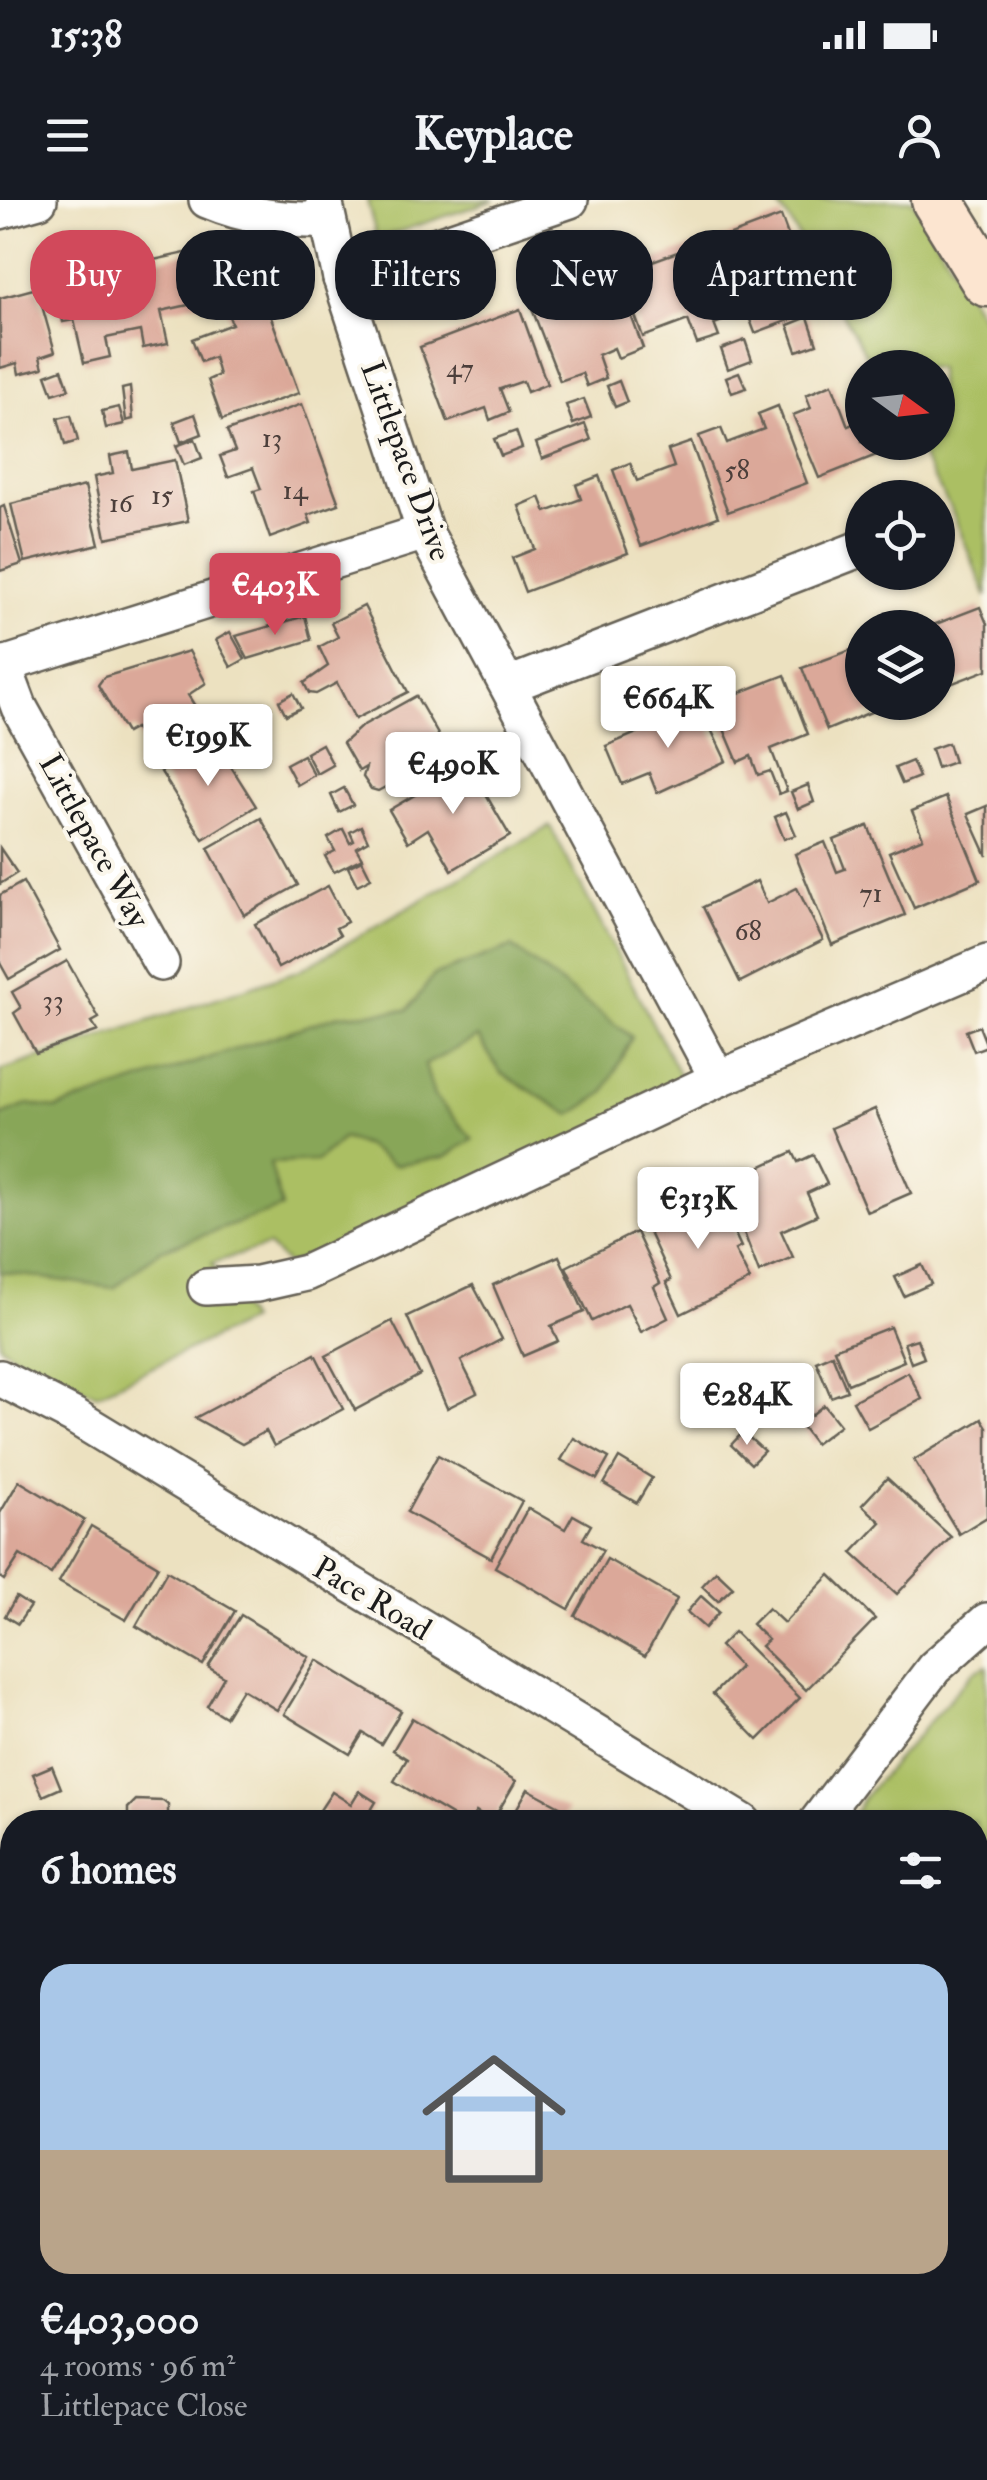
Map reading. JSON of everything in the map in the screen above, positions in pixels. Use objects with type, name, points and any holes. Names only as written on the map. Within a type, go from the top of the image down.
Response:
[{"type":"street","points":[[0,211],[39,200]]},
{"type":"street","points":[[206,200],[240,214],[286,221],[326,210]]},
{"type":"street","points":[[482,230],[570,200]]},
{"type":"street","points":[[937,200],[987,281]]},
{"type":"street","name":"Littlepace Drive","points":[[326,210],[335,251]]},
{"type":"street","name":"Littlepace Drive","points":[[355,320],[425,532],[718,1079]]},
{"type":"street","points":[[2,665],[425,532]]},
{"type":"street","points":[[509,685],[845,555]]},
{"type":"street","name":"Littlepace Way","points":[[2,665],[19,707],[161,963]]},
{"type":"street","points":[[206,1286],[256,1284],[306,1272],[718,1079],[987,963]]},
{"type":"street","name":"Pace Road","points":[[0,1378],[74,1416],[723,1810]]},
{"type":"street","points":[[826,1810],[934,1668],[987,1621]]},
{"type":"green space","points":[[367,200],[494,200],[404,230],[375,230]]},
{"type":"green space","points":[[772,200],[913,200],[987,326],[987,597],[955,519],[955,480],[935,480],[924,460],[955,460],[955,350],[863,350],[846,320],[892,320],[892,230],[795,230]]},
{"type":"green space","points":[[550,826],[688,1091],[288,1265],[268,1246],[212,1263],[249,1321],[97,1394],[36,1372],[0,1345],[0,1071],[300,970]]},
{"type":"green space","points":[[512,947],[632,1037],[604,1093],[571,1115],[501,1073],[478,1037],[425,1065],[434,1096],[473,1139],[445,1157],[394,1165],[366,1146],[343,1138],[317,1161],[270,1163],[282,1208],[160,1250],[114,1288],[0,1272],[0,1116],[29,1104],[55,1109],[339,1015],[408,1010],[434,975]]},
{"type":"green space","points":[[987,1665],[987,1810],[856,1810],[863,1798],[974,1671]]},
{"type":"building","points":[[781,216],[786,230],[744,230]]},
{"type":"building","points":[[673,254],[673,320],[688,320],[643,337],[637,320],[653,320],[653,261]]},
{"type":"building","points":[[176,255],[176,308],[161,311],[168,343],[143,348],[140,331],[106,338],[110,357],[84,363],[74,320],[156,320],[156,260]]},
{"type":"building","points":[[30,290],[30,320],[46,320],[55,352],[40,357],[43,368],[19,374],[17,363],[0,368],[0,298]]},
{"type":"building","points":[[516,311],[516,320],[524,320],[547,384],[527,392],[523,381],[500,389],[509,412],[490,420],[486,408],[448,422],[420,347]]},
{"type":"building","points":[[230,320],[272,320],[299,393],[222,420],[208,380],[219,375],[214,357],[201,362],[192,339],[232,324]]},
{"type":"building","points":[[536,320],[633,320],[643,348],[618,358],[614,348],[598,355],[606,378],[587,386],[582,373],[560,381]]},
{"type":"building","points":[[688,320],[725,320],[714,324],[719,337],[697,344]]},
{"type":"building","points":[[750,320],[789,320],[755,333]]},
{"type":"building","points":[[809,320],[817,344],[797,351],[788,325]]},
{"type":"building","points":[[745,340],[752,360],[728,369],[721,349]]},
{"type":"building","points":[[62,369],[69,389],[53,394],[46,375]]},
{"type":"building","points":[[739,372],[746,388],[732,393],[726,377]]},
{"type":"building","points":[[619,381],[627,402],[615,407],[607,386]]},
{"type":"building","points":[[832,384],[845,418],[845,460],[864,460],[819,478],[793,415],[811,408],[806,395]]},
{"type":"building","points":[[130,387],[133,419],[126,421],[122,389]]},
{"type":"building","points":[[584,399],[591,417],[573,424],[566,405]]},
{"type":"building","points":[[302,404],[339,504],[308,515],[311,523],[270,538],[254,491],[261,489],[253,468],[228,477],[220,456],[235,451],[227,431]]},
{"type":"building","points":[[778,406],[807,483],[728,512],[699,436],[721,428],[727,443],[764,429],[758,414]]},
{"type":"building","points":[[119,407],[124,424],[106,428],[102,411]]},
{"type":"building","points":[[195,414],[202,434],[181,442],[174,422]]},
{"type":"building","points":[[71,415],[78,441],[65,445],[58,418]]},
{"type":"building","points":[[585,424],[591,440],[542,459],[536,443]]},
{"type":"building","points":[[516,431],[522,448],[501,456],[494,439]]},
{"type":"building","points":[[195,439],[202,458],[184,465],[176,446]]},
{"type":"building","points":[[691,442],[718,517],[641,546],[613,470],[630,463],[637,481],[674,467],[668,450]]},
{"type":"building","points":[[129,452],[132,469],[175,460],[188,521],[106,538],[94,477],[113,473],[110,456]]},
{"type":"building","points":[[599,476],[628,553],[525,592],[512,558],[535,549],[519,506],[540,497],[546,512],[581,499],[576,485]]},
{"type":"building","points":[[85,486],[99,544],[25,562],[11,504]]},
{"type":"building","points":[[4,506],[22,564],[0,571],[0,508]]},
{"type":"building","points":[[364,606],[408,692],[355,719],[337,683],[316,694],[309,693],[304,683],[328,666],[319,647],[338,637],[331,623]]},
{"type":"building","points":[[980,607],[987,624],[987,670],[955,682],[955,617]]},
{"type":"building","points":[[305,616],[311,640],[248,659],[236,636]]},
{"type":"building","points":[[230,632],[245,659],[231,667],[216,640]]},
{"type":"building","points":[[189,651],[206,683],[188,695],[210,730],[156,763],[135,728],[126,733],[98,685],[104,677]]},
{"type":"building","points":[[845,652],[845,720],[851,720],[827,730],[802,668]]},
{"type":"building","points":[[785,675],[808,734],[771,749],[787,791],[779,794],[770,771],[758,775],[751,756],[738,762],[713,703]]},
{"type":"building","points":[[293,693],[301,708],[286,715],[279,701]]},
{"type":"building","points":[[416,696],[452,759],[394,791],[391,784],[378,791],[371,789],[363,777],[366,767],[359,771],[343,743],[362,726]]},
{"type":"building","points":[[700,706],[726,761],[657,793],[649,773],[622,784],[606,746]]},
{"type":"building","points":[[213,738],[256,806],[203,839],[161,772]]},
{"type":"building","points":[[948,743],[954,762],[937,768],[931,749]]},
{"type":"building","points":[[322,744],[333,765],[317,774],[306,753]]},
{"type":"building","points":[[303,755],[314,775],[297,785],[286,764]]},
{"type":"building","points":[[912,761],[919,777],[902,784],[895,768]]},
{"type":"building","points":[[468,764],[510,836],[452,870],[428,829],[408,842],[389,810]]},
{"type":"building","points":[[808,785],[814,802],[798,809],[791,792]]},
{"type":"building","points":[[344,788],[353,805],[339,812],[331,795]]},
{"type":"building","points":[[946,797],[980,880],[914,908],[889,852],[923,838],[912,811]]},
{"type":"building","points":[[987,806],[987,856],[968,814]]},
{"type":"building","points":[[786,812],[796,835],[784,839],[775,817]]},
{"type":"building","points":[[261,818],[298,885],[244,915],[208,848]]},
{"type":"building","points":[[361,826],[368,841],[356,848],[362,858],[334,872],[325,856],[335,851],[328,838],[343,829],[350,843],[354,841],[350,832]]},
{"type":"building","points":[[868,826],[905,915],[832,945],[795,854],[825,842],[837,872],[845,869],[834,840]]},
{"type":"building","points":[[0,848],[17,873],[0,884]]},
{"type":"building","points":[[362,860],[371,878],[357,885],[348,867]]},
{"type":"building","points":[[757,881],[767,903],[797,888],[823,940],[740,982],[703,907]]},
{"type":"building","points":[[23,882],[60,950],[9,979],[0,963],[0,895]]},
{"type":"building","points":[[328,886],[347,922],[336,928],[340,935],[278,968],[255,924]]},
{"type":"building","points":[[67,961],[99,1018],[92,1022],[98,1031],[36,1053],[14,1013],[21,1008],[12,992]]},
{"type":"building","points":[[979,1026],[987,1046],[974,1051],[966,1031]]},
{"type":"building","points":[[875,1109],[911,1193],[867,1212],[831,1128]]},
{"type":"building","points":[[793,1152],[798,1162],[813,1155],[827,1184],[807,1193],[817,1215],[781,1231],[793,1257],[759,1272],[725,1183]]},
{"type":"building","points":[[715,1191],[741,1247],[735,1250],[750,1280],[681,1314],[666,1282],[671,1280],[645,1224]]},
{"type":"building","points":[[636,1232],[660,1283],[654,1287],[668,1318],[641,1332],[627,1304],[592,1321],[566,1267]]},
{"type":"building","points":[[559,1256],[584,1312],[551,1326],[558,1341],[523,1356],[493,1285]]},
{"type":"building","points":[[922,1265],[931,1284],[904,1296],[895,1277]]},
{"type":"building","points":[[473,1285],[502,1339],[461,1361],[477,1393],[447,1408],[407,1316]]},
{"type":"building","points":[[392,1321],[420,1375],[355,1410],[326,1356]]},
{"type":"building","points":[[890,1327],[904,1361],[848,1384],[834,1349]]},
{"type":"building","points":[[917,1339],[924,1358],[911,1363],[904,1343]]},
{"type":"building","points":[[315,1354],[343,1409],[274,1446],[266,1431],[242,1444],[195,1418]]},
{"type":"building","points":[[832,1354],[847,1391],[831,1397],[816,1361]]},
{"type":"building","points":[[908,1372],[922,1399],[868,1428],[853,1401]]},
{"type":"building","points":[[824,1405],[840,1425],[815,1444],[800,1424]]},
{"type":"building","points":[[982,1419],[987,1427],[987,1517],[959,1534],[914,1460]]},
{"type":"building","points":[[743,1432],[764,1451],[751,1464],[731,1445]]},
{"type":"building","points":[[574,1438],[609,1458],[597,1479],[561,1460]]},
{"type":"building","points":[[438,1455],[522,1501],[491,1558],[407,1512]]},
{"type":"building","points":[[619,1458],[652,1478],[637,1503],[604,1484]]},
{"type":"building","points":[[887,1478],[951,1537],[897,1594],[852,1553],[881,1522],[862,1505]]},
{"type":"building","points":[[19,1481],[84,1520],[51,1574],[20,1555],[4,1580],[0,1577],[0,1513]]},
{"type":"building","points":[[528,1508],[565,1529],[573,1515],[591,1525],[583,1539],[603,1550],[569,1609],[495,1567]]},
{"type":"building","points":[[91,1526],[158,1566],[126,1620],[59,1582]]},
{"type":"building","points":[[607,1559],[677,1599],[645,1656],[575,1616]]},
{"type":"building","points":[[167,1571],[235,1611],[203,1665],[136,1626]]},
{"type":"building","points":[[716,1571],[733,1587],[718,1601],[702,1586]]},
{"type":"building","points":[[830,1575],[875,1619],[806,1690],[761,1646],[768,1640],[752,1624],[768,1608],[784,1623]]},
{"type":"building","points":[[701,1596],[719,1612],[705,1628],[687,1612]]},
{"type":"building","points":[[16,1597],[30,1606],[18,1624],[5,1616]]},
{"type":"building","points":[[241,1615],[309,1657],[277,1710],[242,1689],[225,1717],[207,1706],[224,1677],[208,1667]]},
{"type":"building","points":[[734,1632],[800,1698],[758,1740],[713,1694],[740,1667],[720,1646]]},
{"type":"building","points":[[317,1660],[401,1711],[381,1744],[363,1733],[350,1754],[284,1714]]},
{"type":"building","points":[[412,1718],[516,1781],[499,1810],[443,1810],[394,1781],[407,1759],[393,1750]]},
{"type":"building","points":[[52,1766],[61,1788],[43,1796],[33,1774]]},
{"type":"building","points":[[528,1789],[567,1810],[516,1810]]},
{"type":"building","points":[[359,1791],[376,1802],[371,1810],[320,1810],[332,1792],[351,1804]]},
{"type":"building","points":[[136,1800],[163,1801],[168,1805],[168,1810],[128,1808]]}]
